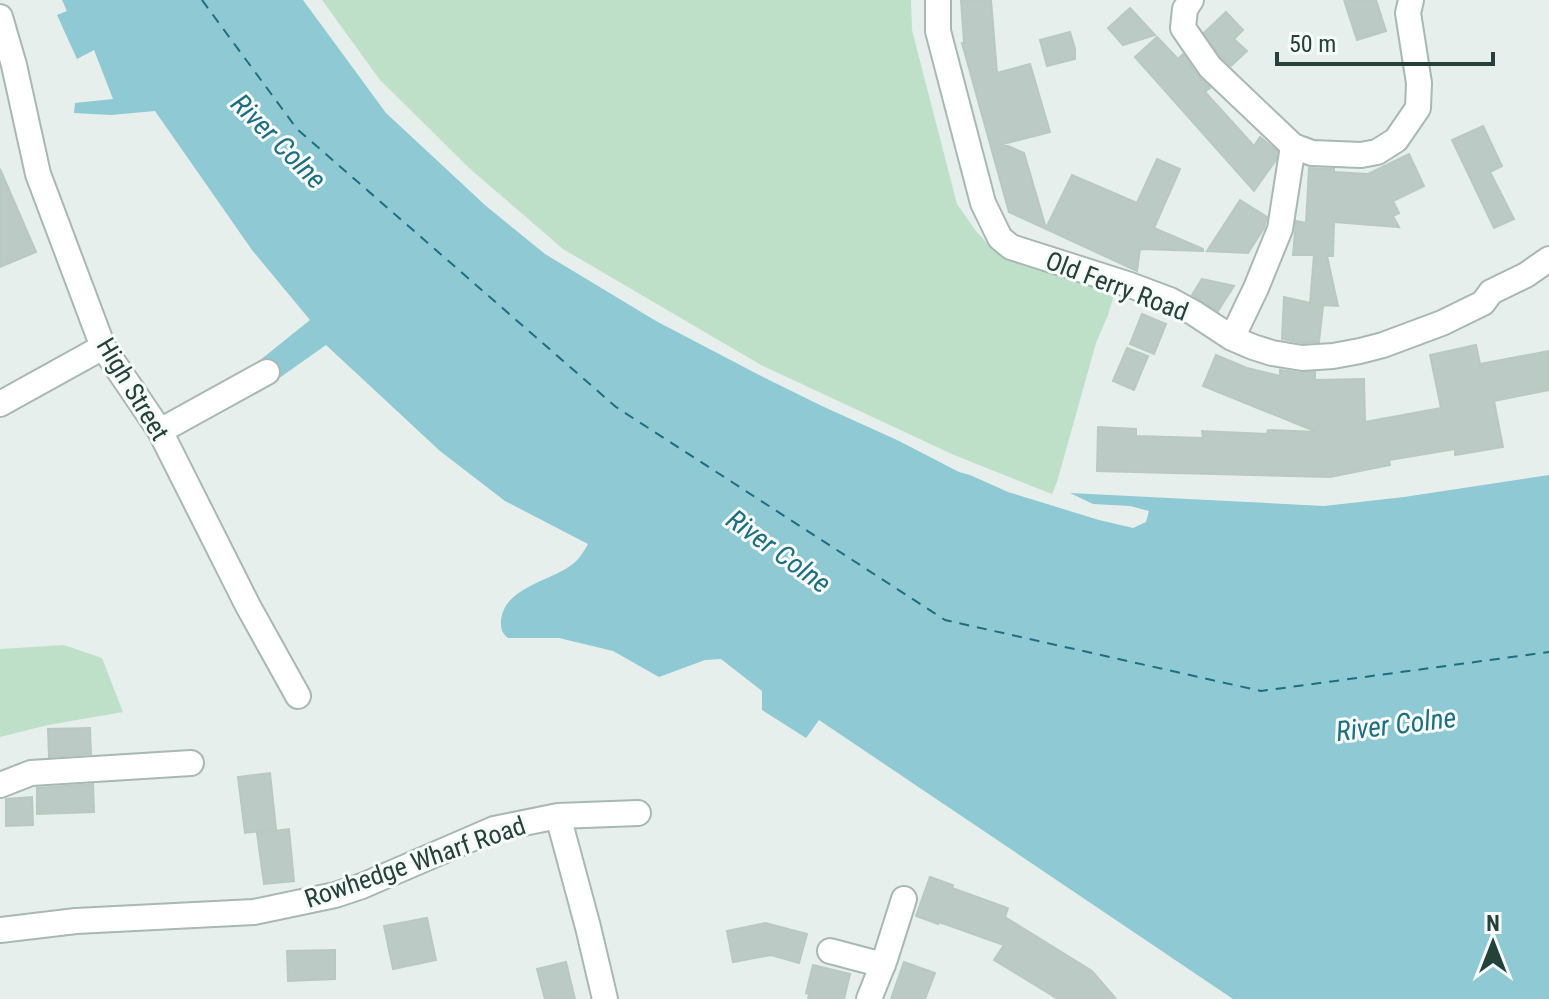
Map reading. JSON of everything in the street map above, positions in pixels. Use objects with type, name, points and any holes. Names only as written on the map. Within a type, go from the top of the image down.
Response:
[{"type":"street","name":"Old Ferry Road","points":[[938,0],[938,31],[983,203],[1000,238],[1011,247],[1170,300],[1232,338],[1272,353],[1302,358],[1333,356],[1383,345],[1467,312],[1483,303],[1491,292],[1526,275],[1549,259]]},
{"type":"street","points":[[1191,0],[1185,9],[1183,28],[1210,67],[1293,146],[1312,153],[1361,155],[1377,152],[1396,140],[1418,108],[1419,83],[1408,13],[1411,0]]},
{"type":"street","name":"High Street","points":[[0,17],[38,174],[103,347],[160,431],[248,606],[298,696]]},
{"type":"street","points":[[1232,338],[1280,229],[1293,146]]},
{"type":"street","points":[[0,404],[103,347]]},
{"type":"street","points":[[160,431],[267,372]]},
{"type":"street","points":[[0,785],[31,773],[191,763]]},
{"type":"street","name":"Rowhedge Wharf Road","points":[[0,930],[76,921],[254,912],[277,908],[362,886],[494,829],[558,816],[638,813]]},
{"type":"street","points":[[558,816],[605,999]]},
{"type":"street","points":[[869,999],[904,899]]},
{"type":"street","points":[[830,951],[883,965]]},
{"type":"green space","points":[[322,0],[911,0],[912,30],[957,204],[995,252],[1114,295],[1096,343],[1052,494],[954,455],[761,365],[563,249],[468,167],[380,80]]},
{"type":"green space","points":[[64,645],[102,658],[123,712],[0,737],[0,649]]},
{"type":"water","name":"River Colne","points":[[62,0],[303,0],[386,113],[486,206],[545,254],[656,321],[763,377],[959,472],[1008,492],[1133,528],[1146,522],[1149,511],[1130,506],[1093,504],[1070,493],[1324,506],[1549,475],[1549,999],[1233,999],[819,720],[806,738],[762,710],[762,691],[721,659],[705,660],[659,677],[613,651],[559,638],[508,638],[502,631],[501,622],[509,602],[526,588],[571,566],[588,544],[505,501],[440,451],[326,345],[275,381],[259,361],[310,320],[252,250],[155,111],[111,115],[74,113],[75,103],[113,99],[94,50],[77,59],[57,15],[67,11]]},
{"type":"building","points":[[961,0],[991,0],[997,73],[1030,64],[1050,132],[1003,144],[1024,153],[1046,228],[1072,175],[1137,203],[1157,159],[1180,169],[1154,228],[1203,251],[1140,249],[1137,271],[1009,212],[962,43]]},
{"type":"building","points":[[1344,0],[1376,0],[1386,31],[1357,40]]},
{"type":"building","points":[[1130,8],[1155,35],[1123,45],[1108,28]]},
{"type":"building","points":[[1226,12],[1243,30],[1234,39],[1247,51],[1231,66],[1204,33]]},
{"type":"building","points":[[1070,32],[1075,59],[1047,66],[1040,40]]},
{"type":"building","points":[[1157,37],[1178,59],[1183,54],[1210,88],[1205,92],[1254,146],[1260,137],[1277,151],[1276,160],[1254,191],[1135,57]]},
{"type":"building","points":[[1483,126],[1502,166],[1490,172],[1514,219],[1494,228],[1452,140]]},
{"type":"building","points":[[1409,154],[1424,186],[1393,201],[1399,213],[1393,216],[1399,227],[1334,222],[1333,256],[1327,256],[1338,306],[1319,305],[1323,306],[1319,342],[1282,339],[1284,297],[1310,303],[1314,255],[1293,255],[1296,221],[1306,223],[1309,168],[1368,174]]},
{"type":"building","points":[[0,169],[36,252],[0,267]]},
{"type":"building","points":[[1240,200],[1267,217],[1264,228],[1248,253],[1207,251]]},
{"type":"building","points":[[1202,279],[1234,286],[1218,311],[1192,295]]},
{"type":"building","points":[[1142,314],[1166,324],[1154,354],[1130,344]]},
{"type":"building","points":[[1476,345],[1480,364],[1549,351],[1549,390],[1494,401],[1503,447],[1455,455],[1455,449],[1389,460],[1390,465],[1330,477],[1097,471],[1098,427],[1136,429],[1136,436],[1203,438],[1202,431],[1267,434],[1268,430],[1317,432],[1203,386],[1216,355],[1247,368],[1280,376],[1280,370],[1315,372],[1315,380],[1364,379],[1365,422],[1441,408],[1430,355]]},
{"type":"building","points":[[1127,348],[1148,356],[1134,390],[1113,381]]},
{"type":"building","points":[[90,728],[91,754],[49,757],[48,729]]},
{"type":"building","points":[[270,773],[276,829],[245,833],[238,777]]},
{"type":"building","points":[[93,784],[94,812],[37,814],[37,788]]},
{"type":"building","points":[[32,797],[33,825],[6,826],[6,799]]},
{"type":"building","points":[[289,829],[294,881],[264,884],[257,833]]},
{"type":"building","points":[[930,877],[1008,908],[1005,917],[1092,971],[1116,999],[1058,999],[994,960],[1004,945],[916,916]]},
{"type":"building","points":[[427,918],[436,960],[393,969],[384,926]]},
{"type":"building","points":[[765,923],[807,934],[799,963],[771,955],[733,962],[727,931]]},
{"type":"building","points":[[335,950],[335,979],[288,981],[287,951]]},
{"type":"building","points":[[566,962],[575,999],[545,999],[537,969]]},
{"type":"building","points":[[904,962],[935,973],[925,999],[891,999]]},
{"type":"building","points":[[813,965],[850,974],[844,999],[808,999],[809,994],[806,993]]},
{"type":"ferry route","points":[[202,0],[297,129],[616,407],[945,620],[1261,691],[1549,652]]}]
